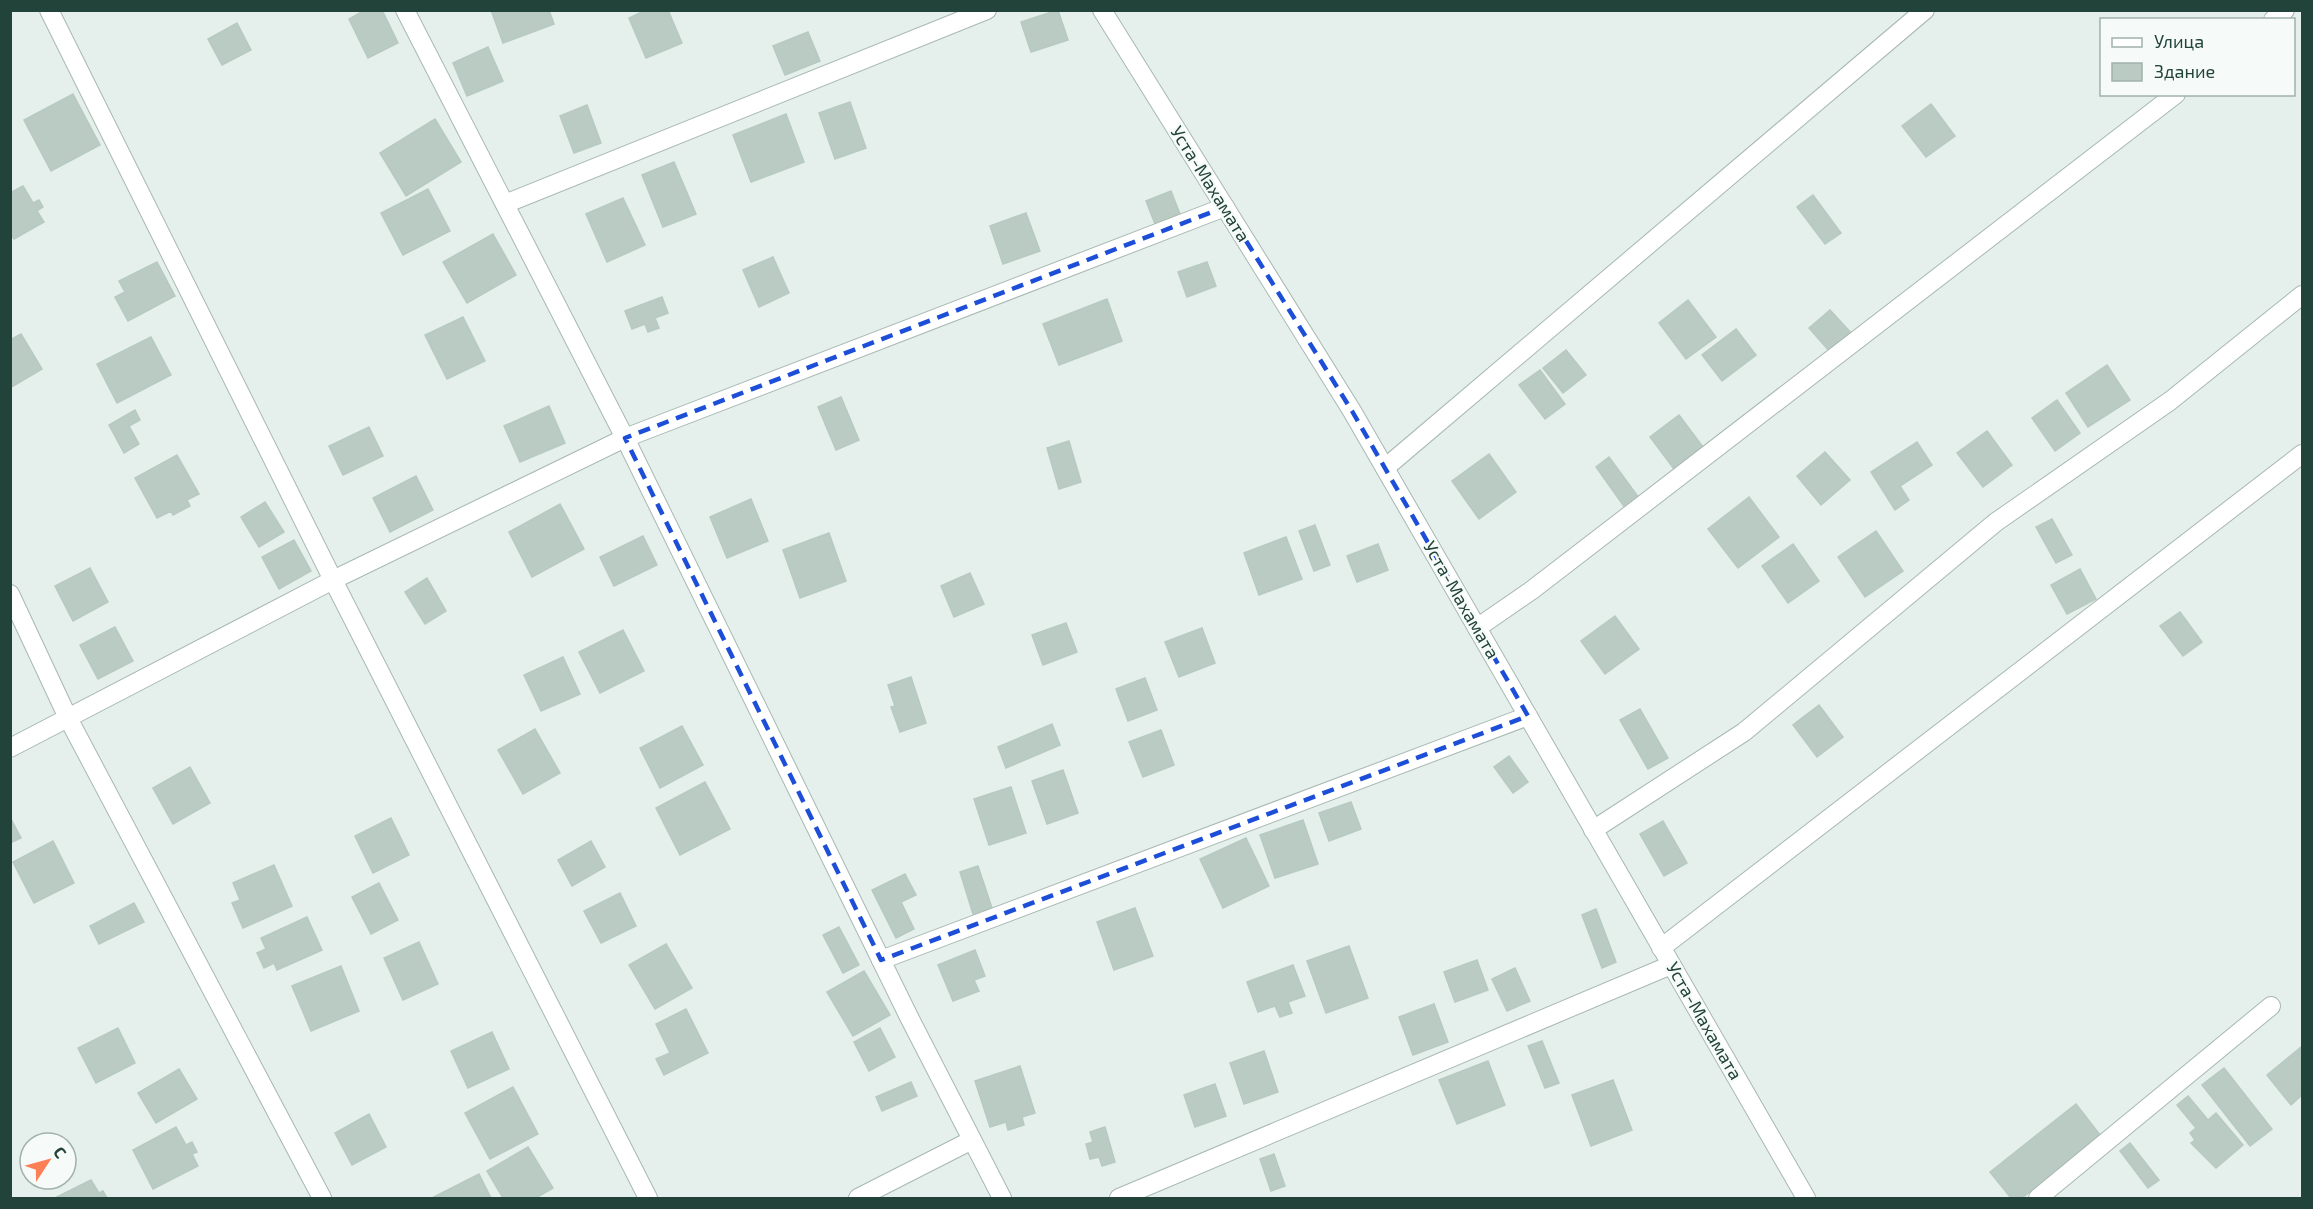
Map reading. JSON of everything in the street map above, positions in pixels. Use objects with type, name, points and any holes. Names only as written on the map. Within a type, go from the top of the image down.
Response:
[{"type":"street","points":[[49,10],[333,580],[648,1198]]},
{"type":"street","points":[[405,10],[625,438],[881,960],[1002,1198]]},
{"type":"street","points":[[505,204],[987,10]]},
{"type":"street","name":"Уста-Махамата","points":[[1102,10],[1385,468],[1806,1198]]},
{"type":"street","points":[[1385,468],[1925,10]]},
{"type":"street","points":[[1477,628],[1542,582],[2173,96]]},
{"type":"street","points":[[10,748],[333,580],[625,438],[1225,207]]},
{"type":"street","points":[[1593,830],[1744,732],[1996,522],[2170,400],[2302,295]]},
{"type":"street","points":[[1661,948],[2302,454]]},
{"type":"street","points":[[10,594],[68,718],[322,1198]]},
{"type":"street","points":[[881,960],[1528,716]]},
{"type":"street","points":[[1119,1198],[1671,965]]},
{"type":"street","points":[[2038,1198],[2271,1006]]},
{"type":"street","points":[[858,1198],[972,1140]]},
{"type":"highlighted area","points":[[1225,207],[1352,411],[1528,716],[881,960],[625,438]]},
{"type":"building","points":[[365,10],[382,10],[398,43],[368,58],[349,19]]},
{"type":"building","points":[[491,10],[549,10],[554,24],[503,43]]},
{"type":"building","points":[[646,10],[668,10],[682,43],[646,58],[629,18]]},
{"type":"building","points":[[1058,10],[1068,40],[1031,52],[1021,22]]},
{"type":"building","points":[[237,23],[251,50],[222,65],[208,39]]},
{"type":"building","points":[[808,32],[820,61],[785,75],[773,46]]},
{"type":"building","points":[[488,47],[503,81],[467,96],[453,63]]},
{"type":"building","points":[[73,94],[100,145],[51,171],[24,120]]},
{"type":"building","points":[[850,102],[866,148],[835,159],[819,113]]},
{"type":"building","points":[[1931,104],[1955,136],[1926,157],[1902,126]]},
{"type":"building","points":[[587,105],[601,143],[574,153],[560,116]]},
{"type":"building","points":[[786,114],[804,162],[751,182],[733,135]]},
{"type":"building","points":[[435,119],[461,162],[406,196],[380,153]]},
{"type":"building","points":[[674,162],[696,214],[663,227],[642,175]]},
{"type":"building","points":[[23,186],[33,203],[39,200],[43,207],[37,211],[44,222],[14,239],[10,233],[10,193]]},
{"type":"building","points":[[428,189],[450,231],[403,255],[381,213]]},
{"type":"building","points":[[1171,191],[1182,219],[1157,229],[1146,201]]},
{"type":"building","points":[[1813,195],[1841,233],[1825,244],[1797,207]]},
{"type":"building","points":[[623,198],[645,245],[607,262],[586,214]]},
{"type":"building","points":[[1026,213],[1040,251],[1003,264],[990,226]]},
{"type":"building","points":[[493,234],[516,275],[467,303],[443,262]]},
{"type":"building","points":[[773,257],[789,293],[759,307],[743,270]]},
{"type":"building","points":[[157,262],[175,296],[128,321],[115,297],[125,292],[119,281]]},
{"type":"building","points":[[1207,262],[1216,286],[1187,297],[1178,272]]},
{"type":"building","points":[[662,297],[668,313],[655,318],[659,328],[648,332],[645,324],[632,329],[625,311]]},
{"type":"building","points":[[1107,299],[1122,341],[1059,365],[1043,324]]},
{"type":"building","points":[[1688,300],[1716,337],[1686,359],[1659,323]]},
{"type":"building","points":[[1830,310],[1852,334],[1831,353],[1809,328]]},
{"type":"building","points":[[463,317],[485,361],[447,379],[425,335]]},
{"type":"building","points":[[1736,329],[1756,355],[1722,381],[1702,355]]},
{"type":"building","points":[[21,334],[42,369],[10,388],[10,340]]},
{"type":"building","points":[[151,337],[171,375],[117,403],[97,364]]},
{"type":"building","points":[[1566,350],[1586,375],[1563,393],[1543,368]]},
{"type":"building","points":[[2107,365],[2130,400],[2088,427],[2066,393]]},
{"type":"building","points":[[1540,370],[1565,404],[1545,419],[1519,385]]},
{"type":"building","points":[[841,397],[859,440],[836,450],[818,407]]},
{"type":"building","points":[[2057,400],[2080,433],[2055,451],[2032,418]]},
{"type":"building","points":[[549,406],[565,443],[520,462],[504,426]]},
{"type":"building","points":[[135,410],[140,420],[129,426],[139,444],[124,453],[109,425]]},
{"type":"building","points":[[1679,415],[1703,447],[1674,469],[1650,437]]},
{"type":"building","points":[[369,427],[383,456],[343,475],[329,446]]},
{"type":"building","points":[[1987,431],[2012,465],[1983,487],[1957,453]]},
{"type":"building","points":[[1069,441],[1081,482],[1059,489],[1047,448]]},
{"type":"building","points":[[1917,442],[1932,465],[1900,486],[1909,500],[1895,510],[1871,472]]},
{"type":"building","points":[[1825,452],[1850,480],[1821,505],[1797,476]]},
{"type":"building","points":[[1489,454],[1516,492],[1479,519],[1452,481]]},
{"type":"building","points":[[177,455],[199,494],[187,500],[190,506],[173,515],[171,511],[157,518],[135,478]]},
{"type":"building","points":[[1609,457],[1642,502],[1628,512],[1596,467]]},
{"type":"building","points":[[416,476],[433,510],[390,532],[373,498]]},
{"type":"building","points":[[1749,497],[1779,537],[1738,568],[1708,529]]},
{"type":"building","points":[[751,499],[768,541],[727,558],[710,517]]},
{"type":"building","points":[[265,502],[284,532],[259,547],[241,517]]},
{"type":"building","points":[[560,504],[584,549],[532,577],[509,532]]},
{"type":"building","points":[[2052,519],[2072,555],[2056,563],[2036,527]]},
{"type":"building","points":[[1315,525],[1330,565],[1314,571],[1299,531]]},
{"type":"building","points":[[1876,531],[1903,571],[1865,597],[1838,557]]},
{"type":"building","points":[[829,533],[846,581],[800,598],[783,550]]},
{"type":"building","points":[[643,536],[657,565],[614,586],[600,557]]},
{"type":"building","points":[[1286,537],[1302,579],[1259,595],[1244,553]]},
{"type":"building","points":[[294,540],[311,571],[279,589],[262,557]]},
{"type":"building","points":[[1378,544],[1388,570],[1357,582],[1347,556]]},
{"type":"building","points":[[1793,544],[1819,581],[1788,603],[1762,566]]},
{"type":"building","points":[[90,568],[108,602],[73,621],[55,586]]},
{"type":"building","points":[[2080,569],[2096,599],[2067,614],[2051,585]]},
{"type":"building","points":[[970,573],[984,604],[954,617],[941,586]]},
{"type":"building","points":[[427,578],[446,611],[425,624],[405,592]]},
{"type":"building","points":[[2180,612],[2202,642],[2183,656],[2160,626]]},
{"type":"building","points":[[1615,616],[1639,649],[1605,674],[1581,641]]},
{"type":"building","points":[[1066,623],[1077,652],[1043,665],[1032,635]]},
{"type":"building","points":[[115,627],[133,661],[98,679],[80,645]]},
{"type":"building","points":[[1202,628],[1215,663],[1179,677],[1165,642]]},
{"type":"building","points":[[623,630],[644,671],[600,693],[579,652]]},
{"type":"building","points":[[563,657],[580,694],[541,711],[524,675]]},
{"type":"building","points":[[911,677],[926,723],[900,732],[891,707],[895,706],[888,685]]},
{"type":"building","points":[[1145,678],[1157,710],[1128,721],[1116,689]]},
{"type":"building","points":[[1819,705],[1843,737],[1817,757],[1793,725]]},
{"type":"building","points":[[1640,709],[1668,758],[1648,769],[1620,720]]},
{"type":"building","points":[[1052,724],[1060,745],[1006,768],[998,747]]},
{"type":"building","points":[[682,726],[703,765],[660,788],[640,748]]},
{"type":"building","points":[[535,729],[560,773],[523,794],[498,750]]},
{"type":"building","points":[[1161,730],[1174,765],[1143,777],[1129,742]]},
{"type":"building","points":[[1509,756],[1528,782],[1513,793],[1494,767]]},
{"type":"building","points":[[190,767],[210,803],[173,824],[153,788]]},
{"type":"building","points":[[1063,770],[1078,813],[1047,824],[1032,781]]},
{"type":"building","points":[[705,782],[730,829],[680,855],[656,808]]},
{"type":"building","points":[[1011,787],[1026,833],[989,845],[974,799]]},
{"type":"building","points":[[1351,802],[1361,829],[1329,841],[1319,813]]},
{"type":"building","points":[[10,817],[21,838],[10,843]]},
{"type":"building","points":[[391,818],[409,855],[373,873],[355,836]]},
{"type":"building","points":[[1303,820],[1318,864],[1275,878],[1260,835]]},
{"type":"building","points":[[1663,821],[1687,863],[1664,876],[1640,834]]},
{"type":"building","points":[[1246,838],[1269,886],[1223,908],[1200,859]]},
{"type":"building","points":[[53,841],[74,883],[34,903],[13,862]]},
{"type":"building","points":[[591,841],[605,867],[572,886],[558,860]]},
{"type":"building","points":[[274,865],[292,906],[243,928],[232,903],[240,900],[233,883]]},
{"type":"building","points":[[978,866],[992,908],[973,914],[960,872]]},
{"type":"building","points":[[905,874],[916,895],[901,902],[914,929],[896,938],[872,890]]},
{"type":"building","points":[[379,883],[398,920],[371,934],[352,897]]},
{"type":"building","points":[[620,893],[636,926],[601,943],[584,911]]},
{"type":"building","points":[[134,903],[144,922],[99,944],[90,926]]},
{"type":"building","points":[[1135,908],[1153,956],[1114,970],[1097,922]]},
{"type":"building","points":[[1596,909],[1616,962],[1602,968],[1582,915]]},
{"type":"building","points":[[307,917],[322,950],[277,970],[274,963],[264,968],[257,953],[266,949],[261,938]]},
{"type":"building","points":[[839,927],[859,965],[843,973],[823,935]]},
{"type":"building","points":[[419,942],[438,984],[403,1000],[384,958]]},
{"type":"building","points":[[666,944],[692,988],[655,1009],[629,965]]},
{"type":"building","points":[[1349,946],[1368,998],[1326,1013],[1307,961]]},
{"type":"building","points":[[975,950],[985,976],[974,980],[979,991],[953,1001],[938,965]]},
{"type":"building","points":[[1477,960],[1488,990],[1455,1002],[1444,972]]},
{"type":"building","points":[[1293,965],[1305,996],[1288,1002],[1292,1013],[1280,1017],[1275,1006],[1258,1012],[1247,982]]},
{"type":"building","points":[[341,966],[359,1011],[311,1031],[292,986]]},
{"type":"building","points":[[1515,968],[1530,1001],[1507,1011],[1492,979]]},
{"type":"building","points":[[864,971],[890,1015],[853,1036],[827,992]]},
{"type":"building","points":[[1434,1004],[1448,1042],[1413,1055],[1399,1017]]},
{"type":"building","points":[[686,1009],[708,1053],[664,1075],[656,1059],[670,1053],[656,1024]]},
{"type":"building","points":[[118,1028],[135,1063],[96,1083],[78,1048]]},
{"type":"building","points":[[880,1028],[895,1057],[869,1071],[854,1042]]},
{"type":"building","points":[[492,1032],[509,1069],[468,1088],[451,1051]]},
{"type":"building","points":[[1542,1041],[1559,1083],[1545,1088],[1528,1046]]},
{"type":"building","points":[[2301,1047],[2302,1095],[2291,1105],[2267,1075]]},
{"type":"building","points":[[1264,1051],[1278,1092],[1244,1104],[1230,1063]]},
{"type":"building","points":[[1488,1061],[1505,1105],[1457,1124],[1439,1080]]},
{"type":"building","points":[[1020,1066],[1035,1113],[1022,1117],[1024,1125],[1008,1130],[1006,1122],[990,1127],[975,1081]]},
{"type":"building","points":[[2224,1068],[2272,1129],[2250,1146],[2202,1085]]},
{"type":"building","points":[[179,1069],[197,1099],[156,1123],[138,1093]]},
{"type":"building","points":[[1613,1080],[1632,1130],[1591,1146],[1572,1095]]},
{"type":"building","points":[[911,1082],[917,1096],[882,1111],[876,1097]]},
{"type":"building","points":[[1215,1084],[1226,1116],[1195,1127],[1184,1095]]},
{"type":"building","points":[[513,1087],[538,1134],[490,1159],[465,1113]]},
{"type":"building","points":[[2188,1096],[2208,1120],[2216,1113],[2243,1145],[2216,1168],[2191,1143],[2195,1140],[2190,1133],[2196,1128],[2177,1105]]},
{"type":"building","points":[[2076,1104],[2101,1136],[2022,1198],[2011,1198],[1990,1172]]},
{"type":"building","points":[[369,1114],[386,1147],[352,1165],[335,1133]]},
{"type":"building","points":[[176,1127],[186,1145],[192,1142],[197,1152],[192,1154],[198,1166],[153,1189],[133,1150]]},
{"type":"building","points":[[1105,1127],[1115,1162],[1102,1166],[1099,1157],[1090,1159],[1086,1144],[1093,1142],[1090,1132]]},
{"type":"building","points":[[2130,1143],[2159,1180],[2148,1188],[2120,1151]]},
{"type":"building","points":[[528,1147],[553,1188],[536,1198],[503,1198],[487,1171]]},
{"type":"building","points":[[1274,1154],[1285,1186],[1271,1191],[1260,1159]]},
{"type":"building","points":[[479,1174],[491,1198],[432,1198]]},
{"type":"building","points":[[91,1180],[99,1193],[103,1191],[107,1198],[55,1198],[69,1191],[78,1191],[78,1186]]}]
